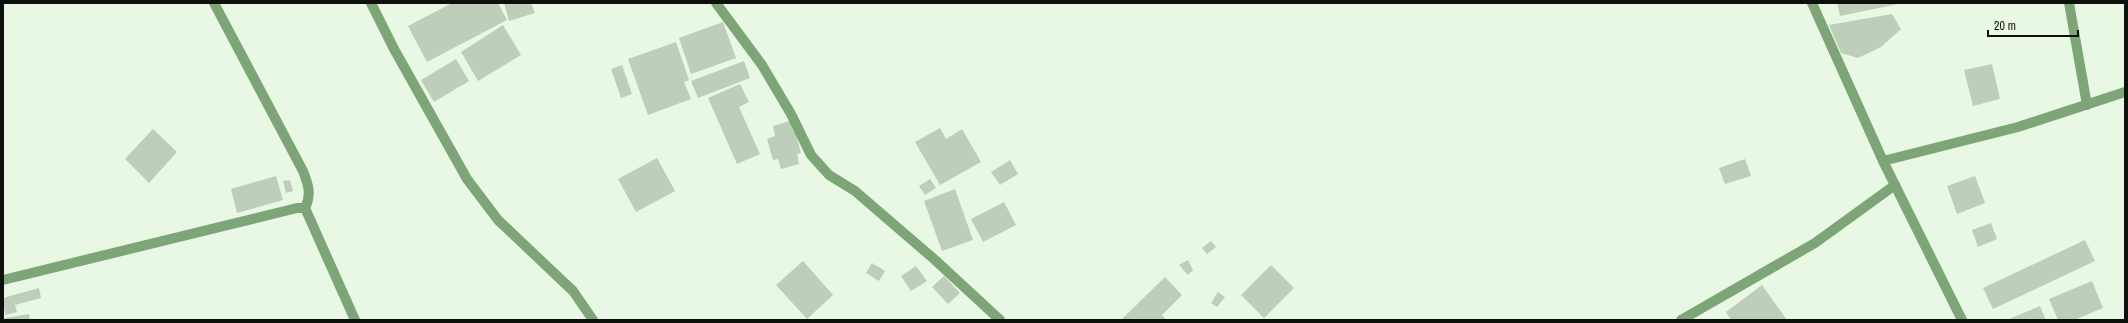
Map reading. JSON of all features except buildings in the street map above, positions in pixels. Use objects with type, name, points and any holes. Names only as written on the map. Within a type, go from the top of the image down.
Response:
[{"type":"street","points":[[214,3],[303,171],[310,188],[308,202],[305,208]]},
{"type":"street","points":[[371,3],[394,49],[468,179],[498,220],[573,291],[593,320]]},
{"type":"street","points":[[716,3],[762,65],[791,114],[811,155],[829,175],[855,191],[934,259],[1000,320]]},
{"type":"street","points":[[1812,3],[1883,161],[1962,320]]},
{"type":"street","points":[[2069,3],[2086,105]]},
{"type":"street","points":[[1883,161],[2018,127],[2125,92]]},
{"type":"street","points":[[1681,320],[1815,243],[1895,185]]},
{"type":"street","points":[[3,280],[297,208],[305,208]]},
{"type":"street","points":[[305,208],[355,320]]}]
